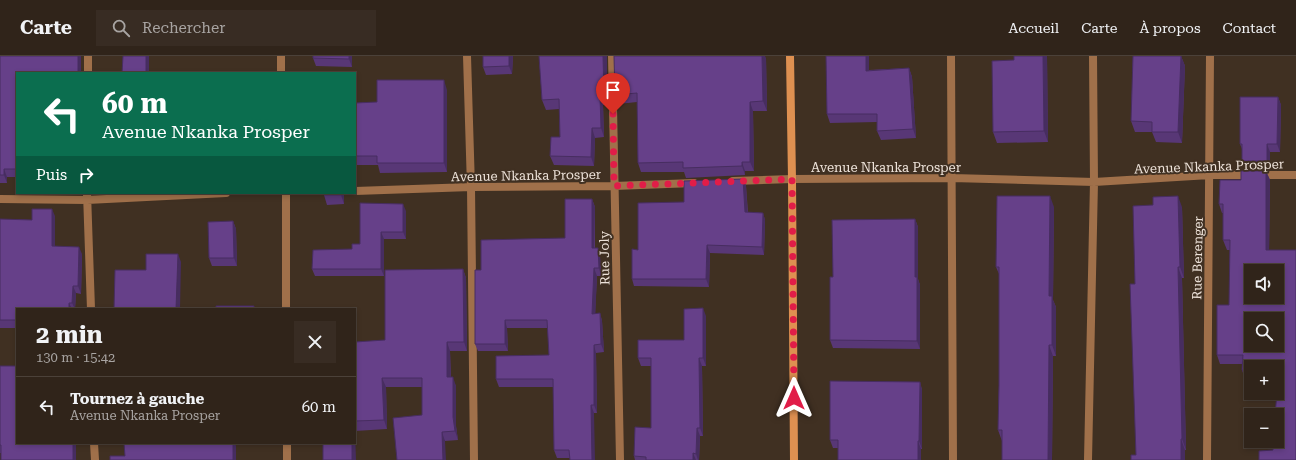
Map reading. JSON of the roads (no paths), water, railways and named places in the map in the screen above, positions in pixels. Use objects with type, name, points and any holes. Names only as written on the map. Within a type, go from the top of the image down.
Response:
[{"type":"street","points":[[88,56],[88,72]]},
{"type":"street","points":[[281,56],[281,72]]},
{"type":"street","points":[[467,56],[471,187],[474,460]]},
{"type":"street","name":"Rue Joly","points":[[612,56],[620,460]]},
{"type":"street","points":[[790,56],[794,460]]},
{"type":"street","points":[[951,56],[953,460]]},
{"type":"street","points":[[1088,460],[1094,182],[1093,56]]},
{"type":"street","name":"Rue Berenger","points":[[1206,460],[1210,56]]},
{"type":"street","name":"Avenue Nkanka Prosper","points":[[723,182],[792,179],[952,178],[1094,182],[1210,175],[1296,175]]},
{"type":"street","name":"Avenue Nkanka Prosper","points":[[356,191],[471,187],[614,186],[700,183]]},
{"type":"street","points":[[0,200],[180,194]]},
{"type":"street","points":[[286,194],[286,308]]},
{"type":"street","points":[[87,196],[90,308]]},
{"type":"street","points":[[94,444],[95,460]]},
{"type":"street","points":[[287,444],[287,460]]}]
